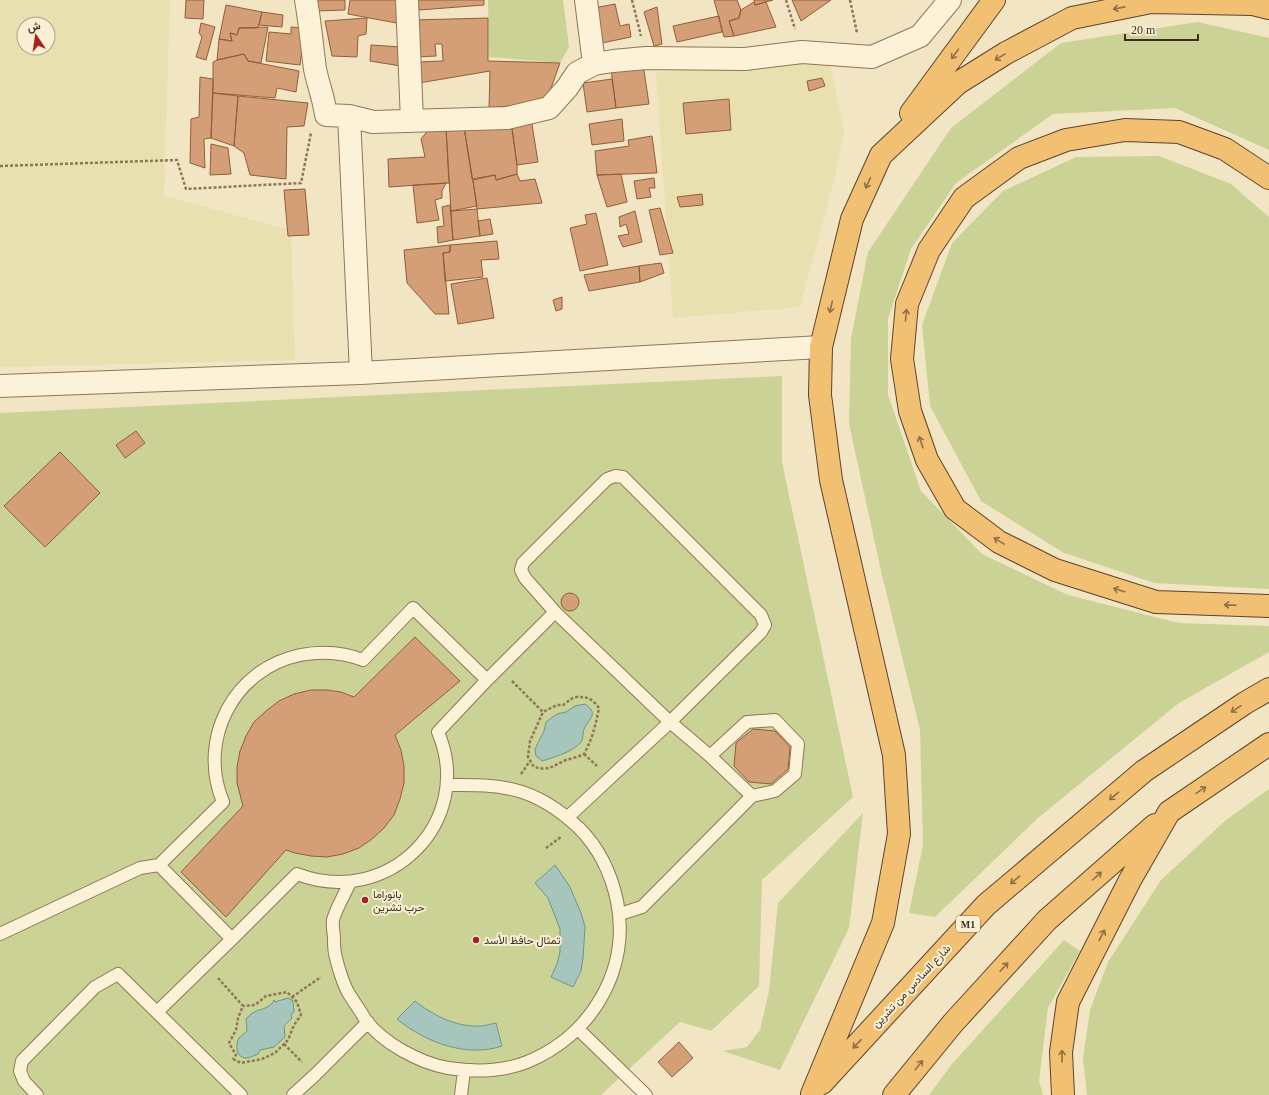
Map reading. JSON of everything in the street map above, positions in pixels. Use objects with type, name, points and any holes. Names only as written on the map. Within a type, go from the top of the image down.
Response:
[{"type":"highway","points":[[810,1094],[883,922],[899,834],[894,755],[831,480],[820,395],[821,347],[852,218],[881,155],[994,0]]},
{"type":"highway","points":[[881,155],[958,83],[1006,53],[1072,18],[1151,2],[1253,4],[1269,8]]},
{"type":"highway","points":[[1269,178],[1226,149],[1179,132],[1125,130],[1066,140],[1019,158],[964,198],[929,250],[907,304],[902,359],[910,411],[927,460],[955,509],[999,542],[1055,570],[1156,602],[1269,606]]},
{"type":"highway","name":"شارع السادس من تشرين","points":[[810,1094],[986,905],[1144,771],[1245,703],[1269,689]]},
{"type":"highway","points":[[894,1095],[953,1023],[1047,920],[1169,812],[1269,744]]},
{"type":"highway","points":[[1063,1095],[1061,1052],[1068,1002],[1130,880],[1169,812]]},
{"type":"street","points":[[306,0],[316,70],[326,115],[349,116],[373,122],[508,118],[549,108],[567,88],[577,73],[594,64],[646,58],[745,59],[802,52],[872,57],[920,36],[950,0]]},
{"type":"street","points":[[407,0],[412,121]]},
{"type":"street","points":[[586,0],[594,64]]},
{"type":"street","points":[[349,116],[360,373]]},
{"type":"street","points":[[0,386],[360,373],[821,347]]},
{"type":"lane","points":[[568,817],[670,722],[761,632],[765,625],[761,615],[623,477],[615,476],[607,479],[523,563],[521,570],[525,578],[555,612],[670,722],[710,756],[752,796]]},
{"type":"lane","points":[[0,934],[140,868],[159,866],[223,802],[219,792],[215,771],[215,750],[219,729],[227,710],[238,692],[253,677],[271,665],[291,657],[312,653],[333,653],[354,656],[363,660],[414,608],[487,680]]},
{"type":"lane","points":[[157,1012],[297,874],[328,882],[350,882],[371,878],[390,870],[408,858],[423,843],[438,818],[443,805],[447,784],[447,764],[443,742],[438,732],[487,680],[555,612]]},
{"type":"lane","points":[[620,914],[642,907],[752,796],[775,791],[795,774],[798,744],[775,720],[747,722],[710,756]]},
{"type":"lane","points":[[350,882],[333,922],[335,958],[348,992],[368,1022],[388,1041],[411,1056],[436,1066],[464,1071],[495,1070],[526,1062],[554,1048],[578,1029],[594,1009],[609,982],[615,964],[620,939],[620,914],[614,886],[604,860],[588,837],[568,817],[543,801],[516,790],[487,785],[447,784]]},
{"type":"lane","points":[[159,866],[232,939]]},
{"type":"lane","points":[[37,1095],[24,1081],[20,1071],[22,1061],[95,987],[118,974],[241,1095]]},
{"type":"lane","points":[[293,1095],[316,1075],[368,1022]]},
{"type":"lane","points":[[578,1029],[646,1095]]},
{"type":"lane","points":[[461,1095],[464,1071]]},
{"type":"path","points":[[632,0],[646,58]]},
{"type":"path","points":[[786,0],[802,52]]},
{"type":"path","points":[[850,0],[862,57]]},
{"type":"path","points":[[0,166],[177,160],[186,189],[301,183],[315,111],[324,104]]},
{"type":"path","points":[[499,668],[543,712]]},
{"type":"path","points":[[574,696],[586,697],[593,700],[599,708],[597,721],[590,744],[584,754],[544,770],[534,767],[528,757],[530,741],[543,712],[557,705],[563,705],[574,696]]},
{"type":"path","points":[[206,964],[244,1006]]},
{"type":"path","points":[[292,997],[338,965]]},
{"type":"path","points":[[233,1058],[241,1063],[262,1059],[275,1053],[288,1040],[294,1025],[301,1015],[298,1002],[287,992],[266,996],[255,1005],[244,1006]]},
{"type":"path","points":[[220,1074],[236,1055],[229,1042],[236,1030],[238,1018],[244,1006]]},
{"type":"path","points":[[284,1044],[316,1075]]},
{"type":"shaded area","points":[[0,0],[170,0],[164,196],[291,230],[295,360],[0,367]]},
{"type":"shaded area","points":[[809,60],[830,64],[844,131],[834,181],[800,307],[673,318],[656,73]]},
{"type":"green space","points":[[488,0],[563,0],[569,47],[560,63],[489,57]]},
{"type":"green space","points":[[1198,22],[1269,38],[1269,150],[1175,108],[1053,114],[956,183],[911,249],[888,319],[888,395],[921,491],[982,554],[1068,595],[1179,623],[1269,626],[1269,652],[1179,703],[1039,817],[935,917],[909,913],[923,845],[920,730],[882,575],[849,424],[851,338],[868,252],[951,128],[1061,43]]},
{"type":"green space","points":[[1159,156],[1231,184],[1269,217],[1269,589],[1154,583],[1064,553],[981,501],[930,406],[922,325],[952,243],[1003,191],[1076,157]]},
{"type":"green space","points":[[782,376],[782,462],[853,797],[762,880],[759,986],[711,1031],[680,1022],[601,1095],[0,1095],[0,413]]},
{"type":"green space","points":[[1269,789],[1269,1095],[1087,1095],[1083,1058],[1090,1010],[1108,962],[1161,880],[1226,820]]},
{"type":"green space","points":[[863,813],[849,928],[780,1070],[723,1051],[747,1047],[760,1030],[769,991],[778,903]]},
{"type":"green space","points":[[1064,940],[1080,951],[1048,1008],[1039,1081],[1043,1095],[929,1095],[952,1064]]},
{"type":"water","points":[[585,704],[591,710],[592,715],[584,729],[581,742],[563,754],[542,761],[536,756],[535,749],[544,731],[546,722],[557,714],[566,712],[575,706]]},
{"type":"water","points":[[555,865],[570,887],[585,927],[581,971],[573,987],[551,977],[557,964],[560,952],[560,929],[548,898],[535,883]]},
{"type":"water","points":[[288,998],[293,1001],[294,1012],[291,1015],[292,1018],[284,1026],[285,1037],[274,1047],[260,1050],[258,1054],[249,1058],[240,1056],[237,1051],[237,1044],[239,1038],[247,1031],[246,1019],[256,1011],[267,1007],[274,1000],[275,1002]]},
{"type":"water","points":[[415,1001],[435,1015],[451,1022],[478,1026],[496,1023],[502,1046],[474,1050],[460,1049],[446,1046],[420,1035],[397,1019]]},
{"type":"building","points":[[186,0],[204,0],[203,19],[185,18]]},
{"type":"building","points":[[315,0],[345,0],[345,10],[317,11]]},
{"type":"building","points":[[350,0],[402,0],[402,24],[348,14]]},
{"type":"building","points":[[418,0],[484,0],[484,5],[419,10]]},
{"type":"building","points":[[714,0],[737,0],[741,10],[739,18],[729,21],[734,36],[724,37]]},
{"type":"building","points":[[754,0],[773,0],[755,5]]},
{"type":"building","points":[[792,0],[831,0],[801,21]]},
{"type":"building","points":[[754,2],[755,5],[766,2],[776,27],[734,36],[729,21],[739,18],[741,10]]},
{"type":"building","points":[[615,4],[620,26],[629,24],[631,37],[602,43],[594,8]]},
{"type":"building","points":[[226,5],[262,12],[258,28],[239,28],[237,35],[230,33],[232,41],[219,39]]},
{"type":"building","points":[[657,7],[662,44],[654,46],[644,12]]},
{"type":"building","points":[[262,12],[283,15],[282,27],[259,25]]},
{"type":"building","points":[[719,16],[722,32],[677,42],[673,26]]},
{"type":"building","points":[[367,18],[366,34],[358,36],[357,57],[332,56],[325,21]]},
{"type":"building","points":[[488,18],[488,61],[560,63],[546,102],[489,108],[490,71],[419,83],[418,62],[443,61],[442,44],[435,44],[436,56],[417,57],[413,20]]},
{"type":"building","points":[[201,23],[215,27],[206,60],[196,57],[202,37],[199,33]]},
{"type":"building","points":[[268,27],[261,63],[248,61],[244,54],[217,60],[219,39],[232,41],[230,33],[237,35],[239,28]]},
{"type":"building","points":[[291,27],[305,28],[300,65],[266,61],[269,32],[291,34]]},
{"type":"building","points":[[371,45],[402,47],[401,66],[370,61]]},
{"type":"building","points":[[244,54],[248,61],[299,71],[296,92],[277,88],[275,98],[213,93],[213,62]]},
{"type":"building","points":[[643,64],[649,104],[616,108],[611,69]]},
{"type":"building","points":[[200,77],[213,79],[211,138],[204,139],[205,168],[190,163],[191,119],[199,117]]},
{"type":"building","points":[[822,78],[825,86],[809,91],[807,81]]},
{"type":"building","points":[[612,79],[616,108],[587,112],[583,83]]},
{"type":"building","points":[[213,93],[238,96],[234,146],[211,138]]},
{"type":"building","points":[[238,96],[308,103],[304,126],[287,127],[286,179],[250,175],[244,153],[234,146]]},
{"type":"building","points":[[729,99],[731,130],[686,134],[683,103]]},
{"type":"building","points":[[531,118],[538,162],[517,165],[511,121]]},
{"type":"building","points":[[622,119],[624,141],[592,145],[589,124]]},
{"type":"building","points":[[511,121],[517,174],[496,180],[495,175],[472,179],[464,127]]},
{"type":"building","points":[[464,127],[477,206],[451,211],[446,128]]},
{"type":"building","points":[[430,128],[446,128],[449,183],[389,187],[388,159],[425,157],[421,139]]},
{"type":"building","points":[[652,136],[657,173],[597,175],[595,151],[629,146],[628,140]]},
{"type":"building","points":[[211,144],[228,148],[231,174],[210,175]]},
{"type":"building","points":[[517,174],[520,181],[535,179],[542,203],[477,209],[473,180],[495,175],[496,180]]},
{"type":"building","points":[[621,174],[627,202],[607,207],[597,175]]},
{"type":"building","points":[[654,178],[655,188],[649,188],[651,197],[637,199],[634,181]]},
{"type":"building","points":[[446,183],[442,191],[442,198],[435,200],[439,220],[417,223],[413,185]]},
{"type":"building","points":[[305,189],[309,235],[288,236],[284,190]]},
{"type":"building","points":[[702,194],[703,205],[680,207],[677,197]]},
{"type":"building","points":[[450,205],[453,240],[438,243],[437,227],[444,226],[442,207]]},
{"type":"building","points":[[660,208],[673,253],[660,255],[649,210]]},
{"type":"building","points":[[477,209],[480,236],[453,240],[451,211]]},
{"type":"building","points":[[635,211],[642,242],[623,247],[618,236],[629,234],[626,224],[620,227],[619,217]]},
{"type":"building","points":[[596,213],[608,265],[580,271],[570,228],[587,224],[585,215]]},
{"type":"building","points":[[490,219],[493,234],[480,236],[478,221]]},
{"type":"building","points":[[497,241],[499,259],[481,260],[483,277],[445,281],[443,253],[450,252],[450,245]]},
{"type":"building","points":[[450,245],[450,252],[443,253],[449,314],[435,314],[407,283],[404,250]]},
{"type":"building","points":[[661,263],[664,273],[640,282],[639,266]]},
{"type":"building","points":[[639,266],[640,282],[589,291],[584,275]]},
{"type":"building","points":[[487,278],[494,318],[458,324],[451,284]]},
{"type":"building","points":[[562,297],[562,309],[556,311],[553,300]]},
{"type":"building","points":[[136,431],[145,443],[125,458],[116,445]]},
{"type":"building","points":[[60,452],[100,493],[45,547],[4,506]]},
{"type":"building","points":[[570,593],[576,596],[579,602],[576,608],[570,611],[564,608],[561,602],[564,596]]},
{"type":"building","points":[[415,637],[460,681],[395,735],[401,750],[404,766],[404,783],[394,815],[384,828],[372,839],[359,848],[343,854],[327,857],[311,856],[286,850],[226,917],[181,872],[243,806],[237,783],[237,767],[240,751],[254,722],[279,701],[294,694],[311,690],[327,690],[341,692],[354,697]]},
{"type":"building","points":[[753,729],[775,731],[790,747],[788,769],[771,784],[749,782],[734,766],[736,743]]},
{"type":"building","points":[[679,1042],[693,1058],[672,1077],[658,1062]]},
{"type":"place","name":"بانوراما حرب تشرين","points":[[365,900]]},
{"type":"place","name":"تمثال حافظ الأسد","points":[[476,940]]}]
